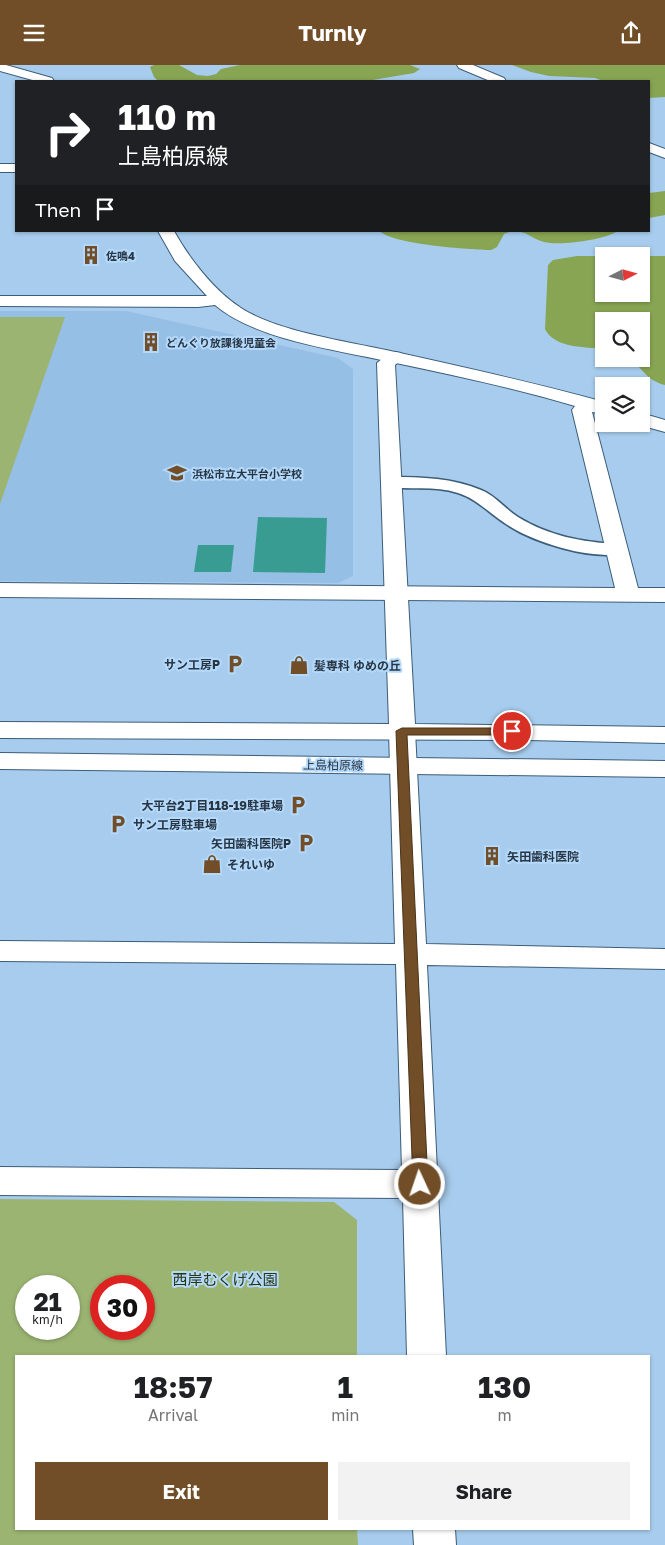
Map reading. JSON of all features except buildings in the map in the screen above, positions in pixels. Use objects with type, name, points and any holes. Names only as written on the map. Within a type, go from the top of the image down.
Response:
[{"type":"street","points":[[463,65],[498,80]]},
{"type":"street","points":[[0,67],[45,80]]},
{"type":"street","points":[[650,147],[665,154]]},
{"type":"street","points":[[0,168],[15,169]]},
{"type":"street","points":[[167,232],[181,258],[219,299],[235,312],[276,330],[514,383],[595,405]]},
{"type":"street","points":[[0,301],[198,301],[219,299]]},
{"type":"street","points":[[395,357],[386,363],[427,1355]]},
{"type":"street","points":[[595,407],[582,410],[628,594]]},
{"type":"street","points":[[650,422],[665,426]]},
{"type":"street","points":[[0,590],[665,595]]},
{"type":"street","points":[[0,730],[402,731],[665,735]]},
{"type":"street","name":"上島柏原線","points":[[0,761],[665,769]]},
{"type":"street","points":[[0,951],[410,954],[665,959]]},
{"type":"street","points":[[0,1181],[420,1184]]},
{"type":"street","points":[[434,1530],[435,1545]]},
{"type":"lane","points":[[391,482],[435,483],[463,489],[486,499],[510,519],[543,536],[582,547],[617,549]]},
{"type":"shaded area","points":[[154,65],[179,65],[197,75],[208,76],[216,74],[221,69],[240,65],[410,65],[420,69],[414,73],[373,80],[157,80],[150,67]]},
{"type":"shaded area","points":[[512,65],[665,65],[665,97],[650,98],[650,80],[600,80],[595,78],[549,76]]},
{"type":"shaded area","points":[[665,191],[665,215],[650,218],[650,193]]},
{"type":"shaded area","points":[[381,232],[510,232],[504,234],[497,247],[491,250],[415,243],[387,236]]},
{"type":"shaded area","points":[[521,232],[616,232],[603,237],[571,243],[551,243]]},
{"type":"shaded area","points":[[577,256],[595,256],[595,303],[650,303],[650,256],[665,256],[665,385],[654,381],[639,367],[650,367],[650,312],[595,312],[595,348],[563,343],[549,335],[545,329],[548,265],[553,260]]},
{"type":"shaded area","name":"浜松市立大平台小学校","points":[[0,311],[126,311],[338,358],[353,369],[353,576],[338,583],[0,581]]},
{"type":"shaded area","points":[[258,517],[327,518],[325,573],[253,572]]},
{"type":"shaded area","points":[[198,545],[234,545],[231,572],[194,572]]},
{"type":"green space","points":[[0,317],[65,317],[0,504]]},
{"type":"green space","name":"西岸むくげ公園","points":[[0,1199],[334,1202],[357,1220],[357,1355],[15,1355],[15,1530],[357,1530],[358,1545],[0,1545]]},
{"type":"place","name":"佐鳴4","points":[[91,255]]},
{"type":"place","name":"どんぐり放課後児童会","points":[[151,342]]},
{"type":"place","name":"浜松市立大平台小学校","points":[[177,473]]},
{"type":"place","name":"サン工房P","points":[[235,664]]},
{"type":"place","name":"髪専科 ゆめの丘","points":[[299,665]]},
{"type":"place","name":"大平台2丁目118-19駐車場","points":[[298,805]]},
{"type":"place","name":"サン工房駐車場","points":[[118,824]]},
{"type":"place","name":"矢田歯科医院P","points":[[306,843]]},
{"type":"place","name":"矢田歯科医院","points":[[492,856]]},
{"type":"place","name":"それいゆ","points":[[212,864]]},
{"type":"route","points":[[420,1184],[402,731],[512,731]]}]
